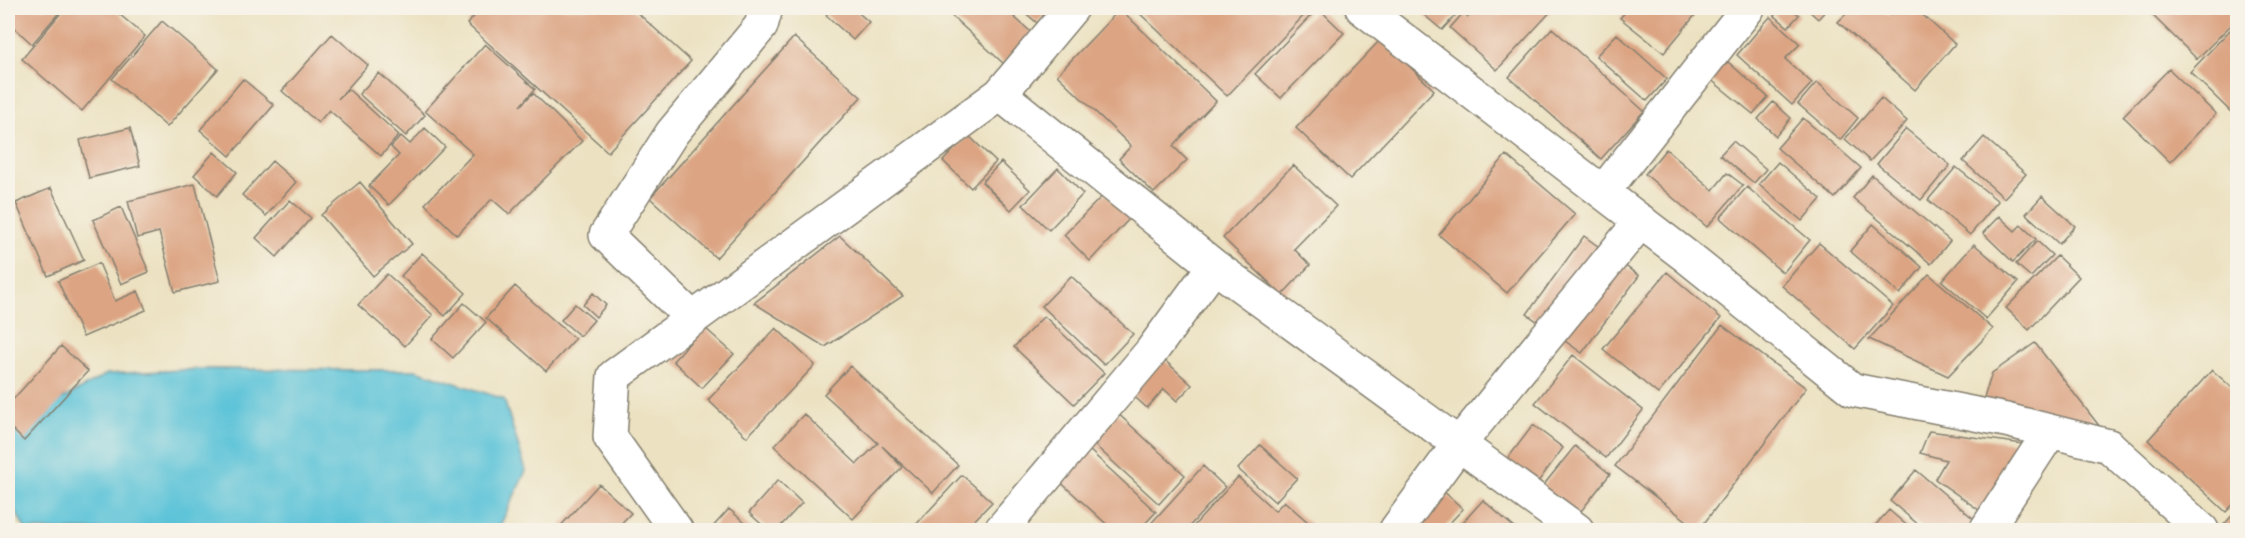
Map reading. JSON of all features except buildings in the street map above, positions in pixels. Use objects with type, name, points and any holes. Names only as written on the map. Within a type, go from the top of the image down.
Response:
[{"type":"street","points":[[693,319],[606,235],[672,133],[761,26],[766,8]]},
{"type":"street","points":[[676,531],[610,437],[614,376],[1000,94],[1072,8]]},
{"type":"street","points":[[1362,8],[1641,221],[1853,390],[2006,420],[2109,446],[2202,531]]},
{"type":"street","points":[[1603,192],[1748,8]]},
{"type":"street","points":[[1000,94],[1214,266],[1577,531]]},
{"type":"street","points":[[1396,531],[1459,444],[1641,221]]},
{"type":"street","points":[[1001,531],[1151,352],[1214,266]]},
{"type":"street","points":[[1986,531],[2050,432]]},
{"type":"water","points":[[201,369],[416,370],[504,399],[526,471],[498,530],[26,530],[8,498],[8,445],[19,423],[107,374]]}]
